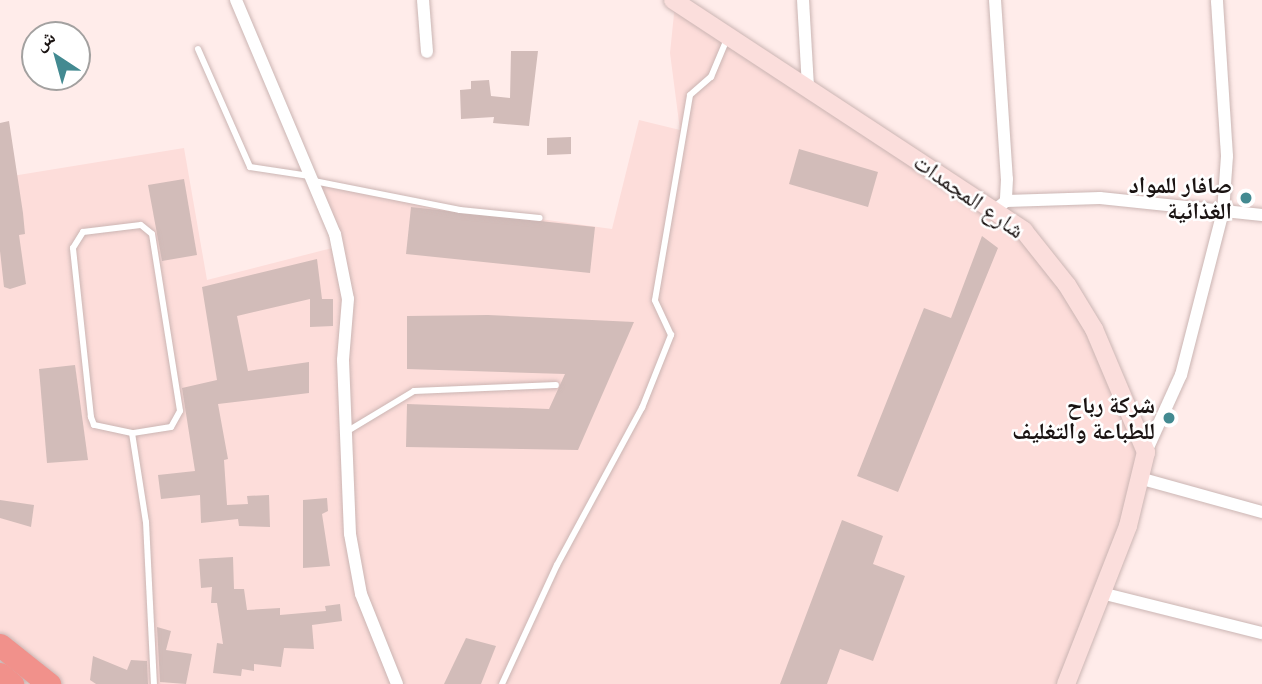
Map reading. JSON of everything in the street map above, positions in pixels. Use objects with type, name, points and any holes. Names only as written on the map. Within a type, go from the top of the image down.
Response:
[{"type":"highway","points":[[0,645],[49,684]]},
{"type":"highway","points":[[0,674],[12,684]]},
{"type":"main road","name":"شارع المجمدات","points":[[673,0],[1000,206],[1024,231],[1067,285],[1116,373],[1146,452]]},
{"type":"main road","points":[[1066,684],[1136,502],[1146,452]]},
{"type":"street","points":[[236,0],[311,178],[317,185],[335,234],[348,299],[343,360],[346,496],[361,594],[397,684]]},
{"type":"street","points":[[423,0],[427,52]]},
{"type":"street","points":[[803,0],[808,87]]},
{"type":"street","points":[[996,0],[1000,206],[1100,198],[1262,215]]},
{"type":"street","points":[[1146,452],[1181,375],[1223,212],[1227,156],[1217,0]]},
{"type":"street","points":[[1139,478],[1262,512]]},
{"type":"street","points":[[1101,593],[1262,633]]},
{"type":"lane","points":[[502,684],[557,565],[642,408],[671,335],[655,300],[690,95],[711,76],[728,37]]},
{"type":"lane","points":[[198,49],[250,167],[460,210],[540,218]]},
{"type":"lane","points":[[141,225],[152,234],[180,411],[171,427],[132,433],[94,425],[73,248],[83,232],[141,225]]},
{"type":"lane","points":[[346,432],[414,391],[556,385]]},
{"type":"lane","points":[[132,433],[146,522],[154,684]]},
{"type":"shaded area","points":[[675,4],[1024,231],[1067,285],[1146,452],[1066,684],[49,684],[0,645],[0,178],[184,148],[207,280],[336,247],[312,180],[395,199],[612,229],[639,120],[680,130],[670,53]]},
{"type":"building","points":[[511,51],[538,51],[529,126],[493,123],[494,117],[461,119],[460,90],[471,89],[471,81],[489,80],[491,96],[510,98]]},
{"type":"building","points":[[9,121],[23,213],[25,234],[19,235],[26,284],[10,289],[4,287],[0,251],[0,123]]},
{"type":"building","points":[[571,137],[571,154],[547,155],[547,138]]},
{"type":"building","points":[[799,149],[878,172],[868,207],[789,184]]},
{"type":"building","points":[[184,179],[197,255],[162,261],[148,185]]},
{"type":"building","points":[[411,207],[595,227],[590,273],[406,254]]},
{"type":"building","points":[[982,236],[998,248],[898,492],[857,476],[924,308],[951,318]]},
{"type":"building","points":[[317,259],[322,299],[333,299],[333,326],[310,327],[310,299],[237,316],[248,371],[309,362],[309,393],[218,404],[228,459],[224,460],[227,505],[248,504],[247,496],[269,495],[270,527],[239,526],[238,519],[201,523],[200,495],[161,499],[158,475],[195,471],[182,388],[217,380],[202,287]]},
{"type":"building","points":[[488,315],[634,322],[578,450],[406,447],[407,404],[549,409],[565,374],[407,369],[407,316]]},
{"type":"building","points":[[75,365],[88,460],[47,463],[39,369]]},
{"type":"building","points":[[327,498],[328,511],[322,514],[330,566],[303,568],[303,500]]},
{"type":"building","points":[[0,500],[34,505],[31,527],[0,518]]},
{"type":"building","points":[[842,520],[883,536],[873,564],[905,576],[873,661],[840,649],[827,684],[780,684]]},
{"type":"building","points":[[233,557],[234,589],[244,589],[247,610],[280,608],[280,615],[326,611],[325,606],[340,604],[342,621],[312,625],[314,649],[284,648],[281,667],[254,664],[254,671],[242,669],[241,676],[213,673],[217,643],[223,644],[217,603],[211,603],[212,587],[201,588],[199,559]]},
{"type":"building","points":[[157,627],[171,631],[166,650],[192,654],[186,684],[160,682]]},
{"type":"building","points":[[466,638],[496,646],[481,684],[444,684]]},
{"type":"building","points":[[93,656],[127,670],[131,660],[147,661],[148,684],[96,684],[90,680]]},
{"type":"place","name":"صافار للمواد الغذائية","points":[[1246,198]]},
{"type":"place","name":"شركة رباح للطباعة والتغليف","points":[[1169,418]]}]
